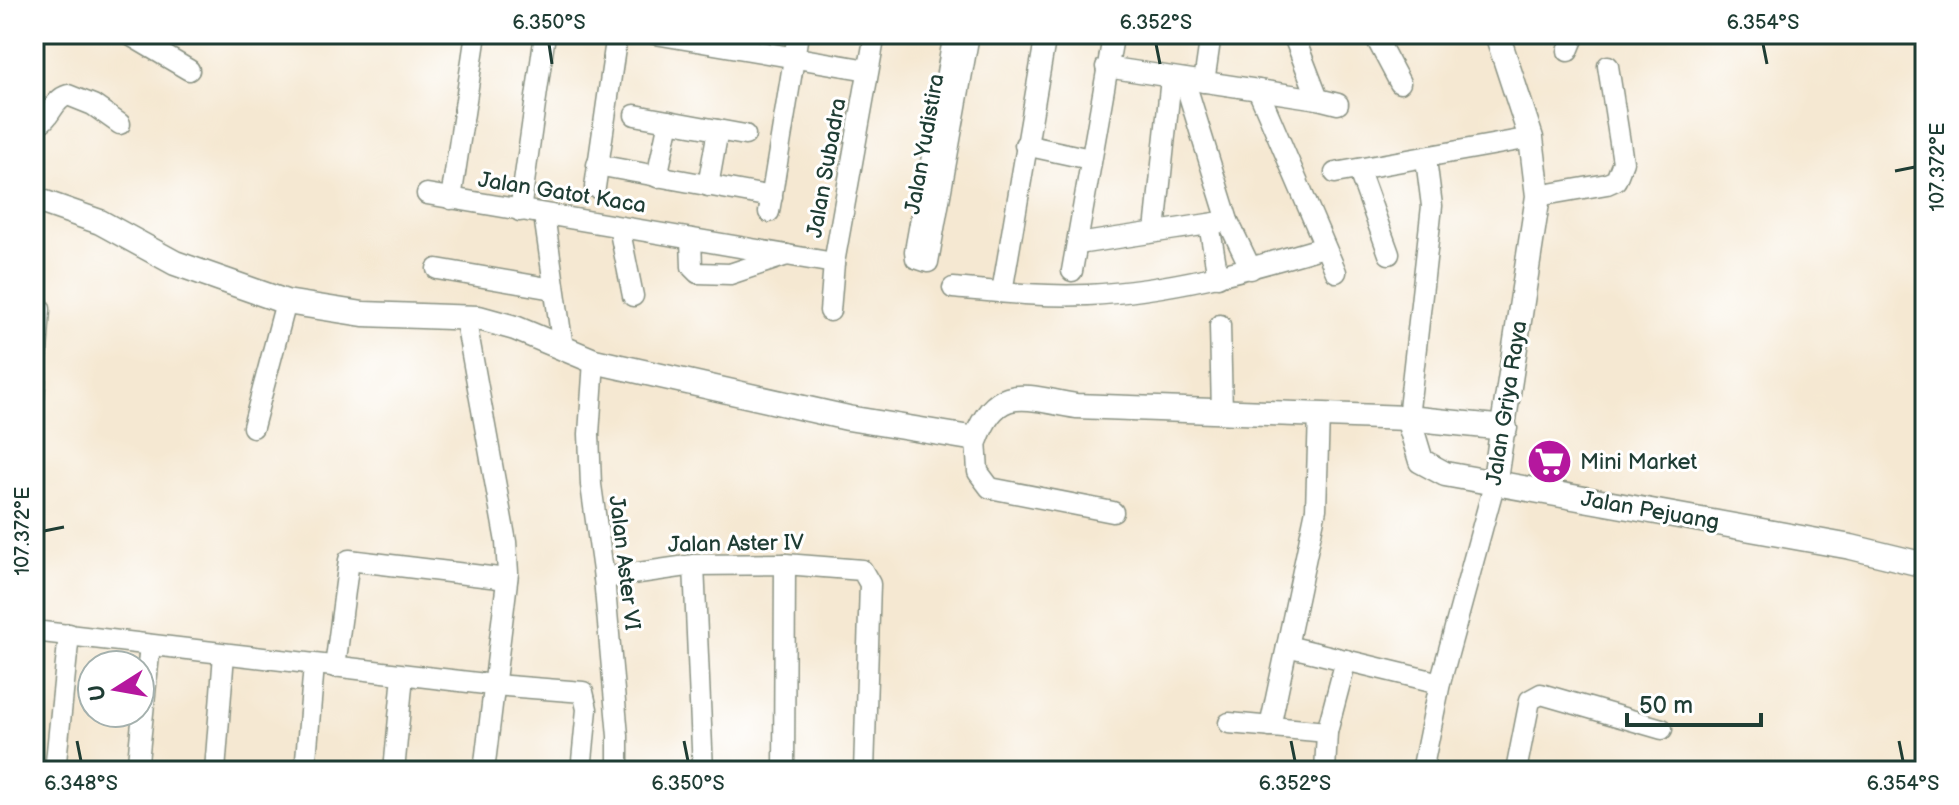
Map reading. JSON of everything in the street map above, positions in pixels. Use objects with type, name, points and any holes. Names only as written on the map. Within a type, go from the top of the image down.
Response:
[{"type":"street","points":[[128,34],[189,70]]},
{"type":"street","points":[[451,199],[476,34]]},
{"type":"street","points":[[520,211],[545,34]]},
{"type":"street","points":[[595,187],[617,34]]},
{"type":"street","points":[[655,34],[868,70]]},
{"type":"street","points":[[597,165],[708,186],[771,204],[798,34]]},
{"type":"street","name":"Jalan Subadra","points":[[830,311],[834,263],[875,34]]},
{"type":"street","name":"Jalan Yudistira","points":[[954,34],[922,256],[969,34]]},
{"type":"street","points":[[1002,292],[1046,34]]},
{"type":"street","points":[[1155,231],[1186,80],[1211,34]]},
{"type":"street","points":[[1106,67],[1328,102],[1293,34]]},
{"type":"street","points":[[1374,34],[1400,83]]},
{"type":"street","name":"Jalan Griya Raya","points":[[1422,771],[1440,683],[1494,485],[1538,196],[1531,138],[1497,34]]},
{"type":"street","points":[[1072,271],[1113,37]]},
{"type":"street","points":[[1538,196],[1607,184],[1621,172],[1623,162],[1608,66]]},
{"type":"street","points":[[1186,80],[1218,222],[1218,277]]},
{"type":"street","points":[[1258,90],[1336,272]]},
{"type":"street","points":[[34,125],[46,120],[59,99],[68,95],[93,105],[120,124]]},
{"type":"street","points":[[635,115],[745,135]]},
{"type":"street","points":[[657,177],[669,121]]},
{"type":"street","points":[[708,186],[718,130]]},
{"type":"street","points":[[1335,173],[1531,138]]},
{"type":"street","points":[[1025,145],[1090,159]]},
{"type":"street","points":[[1408,418],[1432,206],[1426,159]]},
{"type":"street","points":[[1359,171],[1389,254]]},
{"type":"street","name":"Jalan Gatot Kaca","points":[[427,194],[834,263]]},
{"type":"street","points":[[34,199],[100,222],[175,263],[286,302],[363,314],[465,316],[515,328],[594,361],[848,418],[976,439]]},
{"type":"street","points":[[544,215],[563,348]]},
{"type":"street","points":[[1078,244],[1218,222]]},
{"type":"street","points":[[1218,222],[1251,269]]},
{"type":"street","points":[[619,227],[633,296]]},
{"type":"street","name":"Jalan Gatot Kaca","points":[[691,239],[692,267],[698,273],[730,274],[787,255]]},
{"type":"street","points":[[953,288],[1091,295],[1218,277],[1324,247]]},
{"type":"street","points":[[437,269],[553,289]]},
{"type":"street","points":[[34,294],[40,309],[34,394]]},
{"type":"street","points":[[253,427],[286,302]]},
{"type":"street","points":[[465,316],[506,542],[507,579],[484,771]]},
{"type":"street","points":[[1220,325],[1222,413]]},
{"type":"street","name":"Jalan Aster VI","points":[[594,361],[589,434],[591,485],[604,578],[618,736],[618,771]]},
{"type":"street","points":[[1113,512],[990,488],[978,472],[976,439],[985,415],[1002,400],[1026,398],[1076,406],[1408,418],[1505,428]]},
{"type":"street","points":[[1270,727],[1316,509],[1319,414]]},
{"type":"street","name":"Jalan Pejuang","points":[[1408,418],[1421,461],[1445,474],[1851,547],[1925,565]]},
{"type":"street","points":[[335,667],[349,560],[507,579]]},
{"type":"street","points":[[784,771],[785,564]]},
{"type":"street","name":"Jalan Aster IV","points":[[604,578],[694,565],[785,564],[854,568],[867,576],[870,584],[864,771]]},
{"type":"street","points":[[694,565],[703,771]]},
{"type":"street","points":[[34,631],[403,675],[583,692],[587,709],[581,771]]},
{"type":"street","points":[[55,771],[69,634]]},
{"type":"street","points":[[137,771],[150,645]]},
{"type":"street","points":[[1287,646],[1440,683]]},
{"type":"street","points":[[215,771],[224,654]]},
{"type":"street","points":[[1325,771],[1327,732],[1346,660]]},
{"type":"street","points":[[305,771],[314,665]]},
{"type":"street","points":[[394,771],[403,675]]},
{"type":"street","points":[[1517,771],[1530,700],[1548,694],[1662,729]]},
{"type":"street","points":[[1229,723],[1327,732]]},
{"type":"place","name":"Mini Market","points":[[1549,462]]}]
